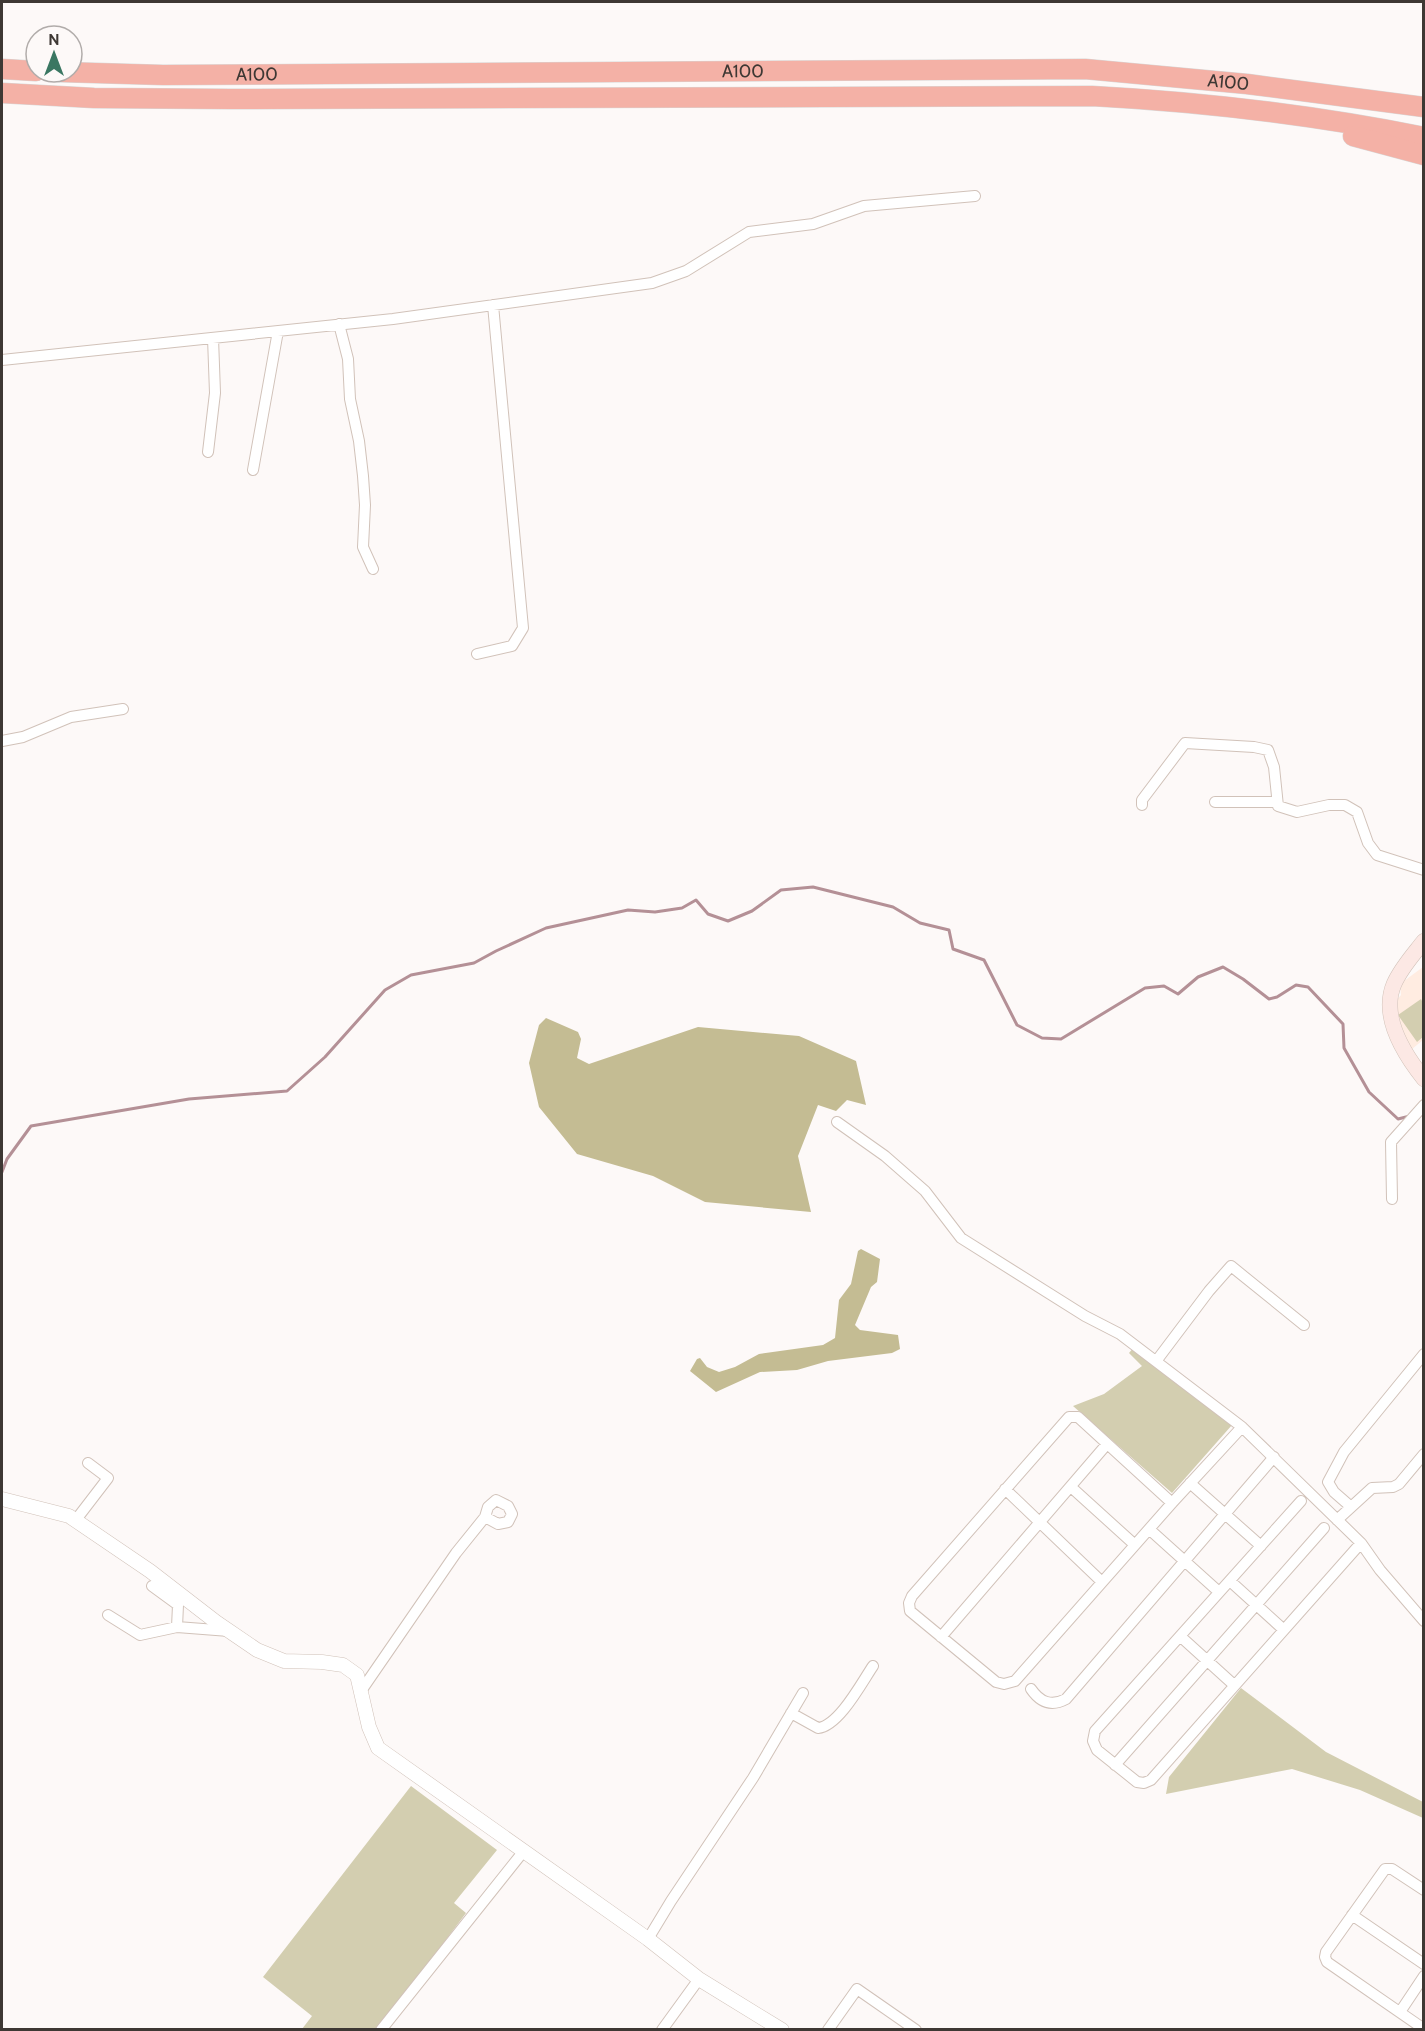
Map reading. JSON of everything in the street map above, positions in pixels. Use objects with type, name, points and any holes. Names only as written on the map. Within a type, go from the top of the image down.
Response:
[{"type":"highway","points":[[2,69],[24,70]]},
{"type":"highway","points":[[1085,69],[1256,79],[1358,92],[1424,93]]},
{"type":"highway","name":"A100","points":[[84,73],[163,75],[1085,69],[1247,84],[1424,107]]},
{"type":"highway","name":"A100","points":[[2,93],[94,98],[219,99],[1092,96],[1227,106],[1424,137]]},
{"type":"highway","points":[[1023,96],[1261,119],[1364,138],[1424,155]]},
{"type":"main road","points":[[1424,942],[1393,986],[1389,1005],[1391,1021],[1396,1032],[1411,1063],[1424,1079]]},
{"type":"street","points":[[2,360],[339,324],[652,283],[686,271],[749,232],[813,224],[864,206],[975,196]]},
{"type":"street","points":[[477,654],[512,646],[523,628],[494,305]]},
{"type":"street","points":[[339,324],[348,359],[350,399],[359,441],[363,476],[365,505],[363,547],[373,569]]},
{"type":"street","points":[[253,470],[278,331]]},
{"type":"street","points":[[208,452],[215,393],[213,338]]},
{"type":"street","points":[[2,741],[23,736],[71,717],[123,709]]},
{"type":"street","points":[[1142,805],[1142,800],[1185,743],[1254,747],[1268,750],[1274,767],[1278,806],[1297,812],[1329,805],[1345,805],[1357,812],[1368,843],[1377,855],[1424,870]]},
{"type":"street","points":[[1215,802],[1277,802]]},
{"type":"street","points":[[1392,1199],[1391,1142],[1424,1105]]},
{"type":"street","points":[[837,1122],[885,1156],[925,1191],[961,1238],[1086,1316],[1120,1334],[1242,1427],[1360,1543],[1424,1621]]},
{"type":"street","points":[[1157,1360],[1231,1266],[1304,1325]]},
{"type":"street","points":[[1350,1506],[1334,1492],[1328,1482],[1344,1452],[1424,1354]]},
{"type":"street","points":[[1172,1503],[1078,1417],[1069,1417],[910,1599],[909,1607],[912,1614],[996,1682],[1012,1683],[1242,1427]]},
{"type":"street","points":[[941,1637],[1107,1444]]},
{"type":"street","points":[[1337,1520],[1372,1488],[1393,1487],[1399,1484],[1424,1454]]},
{"type":"street","points":[[1031,1689],[1037,1698],[1045,1702],[1058,1703],[1066,1699],[1274,1457]]},
{"type":"street","points":[[75,1521],[108,1478],[88,1463]]},
{"type":"street","points":[[1190,1483],[1261,1546]]},
{"type":"street","points":[[1071,1487],[1135,1545]]},
{"type":"street","points":[[1005,1489],[1102,1582]]},
{"type":"street","points":[[2,1499],[69,1516],[150,1570],[257,1650],[284,1661],[343,1665],[357,1675],[369,1727],[378,1748],[648,1939],[699,1979],[783,2030]]},
{"type":"street","points":[[1301,1502],[1094,1734],[1095,1748],[1137,1782],[1144,1783],[1151,1780],[1360,1543]]},
{"type":"street","points":[[361,1691],[456,1553],[484,1517]]},
{"type":"street","points":[[1115,1765],[1324,1528]]},
{"type":"street","points":[[1149,1529],[1220,1592]]},
{"type":"street","points":[[1230,1581],[1284,1630]]},
{"type":"street","points":[[152,1586],[178,1605],[177,1627]]},
{"type":"street","points":[[108,1616],[140,1635],[177,1627],[229,1631]]},
{"type":"street","points":[[1180,1636],[1234,1685]]},
{"type":"street","points":[[791,1713],[818,1728],[832,1723],[873,1666]]},
{"type":"street","points":[[648,1939],[747,1787],[803,1693]]},
{"type":"street","points":[[381,2030],[523,1852]]},
{"type":"street","points":[[1424,1890],[1387,1868],[1382,1871],[1326,1952],[1325,1960],[1424,2029]]},
{"type":"street","points":[[1352,1915],[1424,1964]]},
{"type":"street","points":[[1400,2012],[1424,1977]]},
{"type":"street","points":[[663,2030],[699,1979]]},
{"type":"street","points":[[828,2030],[857,1989],[916,2030]]},
{"type":"shaded area","points":[[1423,967],[1423,1040],[1412,1049],[1400,1027],[1396,1001],[1401,995],[1400,984]]},
{"type":"shaded area","points":[[1421,999],[1423,1037],[1417,1042],[1398,1015]]},
{"type":"shaded area","points":[[546,1018],[578,1032],[581,1039],[577,1058],[589,1064],[698,1027],[799,1036],[856,1061],[866,1105],[847,1100],[836,1111],[818,1105],[798,1156],[811,1212],[705,1202],[653,1176],[577,1154],[539,1107],[529,1063],[539,1025]]},
{"type":"shaded area","points":[[861,1249],[880,1259],[877,1282],[871,1287],[855,1325],[860,1330],[898,1335],[900,1349],[892,1353],[828,1361],[797,1370],[760,1372],[716,1392],[690,1371],[700,1358],[707,1367],[719,1372],[735,1367],[759,1354],[823,1345],[835,1338],[839,1300],[851,1284],[858,1251]]},
{"type":"shaded area","points":[[1134,1347],[1232,1425],[1172,1493],[1073,1406],[1104,1394],[1142,1366],[1129,1353]]},
{"type":"shaded area","points":[[1241,1688],[1326,1752],[1423,1802],[1423,1818],[1360,1790],[1292,1769],[1166,1794],[1169,1777]]},
{"type":"shaded area","points":[[411,1786],[497,1850],[454,1903],[466,1913],[379,2029],[302,2029],[312,2016],[263,1977]]},
{"type":"waterway","points":[[2,1172],[7,1159],[31,1126],[189,1099],[287,1091],[325,1057],[385,990],[411,975],[474,963],[546,928],[628,910],[655,912],[682,908],[696,900],[708,914],[728,921],[752,911],[781,890],[813,887],[893,907],[920,923],[949,930],[953,949],[984,960],[1017,1025],[1042,1038],[1061,1039],[1145,988],[1164,986],[1178,994],[1198,977],[1223,967],[1269,999],[1277,997],[1296,985],[1308,987],[1343,1024],[1344,1048],[1369,1092],[1398,1119],[1410,1116]]}]
